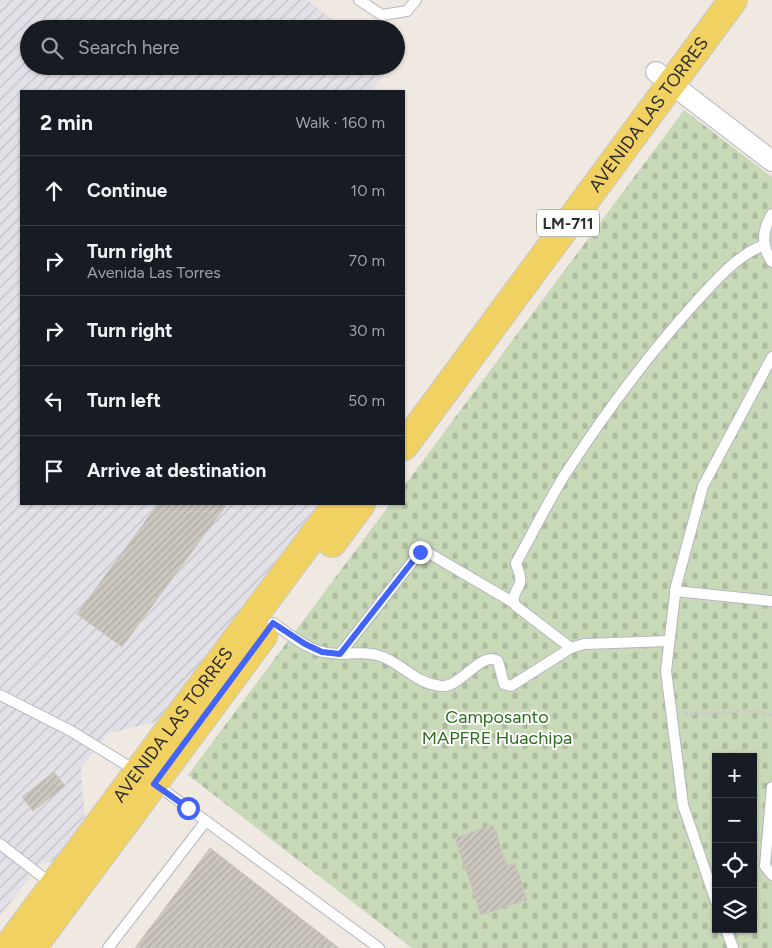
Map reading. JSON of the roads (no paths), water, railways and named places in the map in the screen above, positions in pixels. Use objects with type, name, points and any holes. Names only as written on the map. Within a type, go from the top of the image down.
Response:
[{"type":"main road","name":"AVENIDA LAS TORRES","points":[[405,445],[664,78],[710,0]]},
{"type":"main road","name":"AVENIDA LAS TORRES","points":[[405,413],[664,78],[733,0]]},
{"type":"main road","name":"AVENIDA LAS TORRES","points":[[32,948],[146,778],[336,505]]},
{"type":"main road","name":"AVENIDA LAS TORRES","points":[[8,948],[54,886],[146,778],[273,623],[360,505]]},
{"type":"street","points":[[664,78],[772,161]]},
{"type":"lane","points":[[363,1],[382,15],[407,11],[416,0]]},
{"type":"lane","points":[[772,214],[766,224],[764,234],[764,246],[772,262]]},
{"type":"lane","points":[[514,603],[521,578],[516,563],[564,477],[601,420],[670,332],[711,286],[744,255],[764,246]]},
{"type":"lane","points":[[712,892],[683,805],[666,672],[669,641],[675,590],[703,486],[772,357]]},
{"type":"lane","points":[[340,654],[420,552],[428,552],[514,603],[571,648]]},
{"type":"lane","points":[[675,590],[772,601]]},
{"type":"lane","points":[[273,623],[305,644],[322,652],[340,654],[362,653],[383,657],[423,682],[444,686],[460,679],[478,664],[488,659],[494,658],[498,661],[504,684],[511,686],[571,648],[584,644],[669,641]]},
{"type":"lane","points":[[1,695],[71,731],[146,778],[379,948]]},
{"type":"lane","points":[[772,787],[765,866],[772,875]]},
{"type":"lane","points":[[108,948],[206,821]]},
{"type":"lane","points":[[0,844],[54,886]]},
{"type":"lane","points":[[727,933],[733,948]]},
{"type":"park label","name":"Camposanto MAPFRE Huachipa","points":[[497,728]]}]
